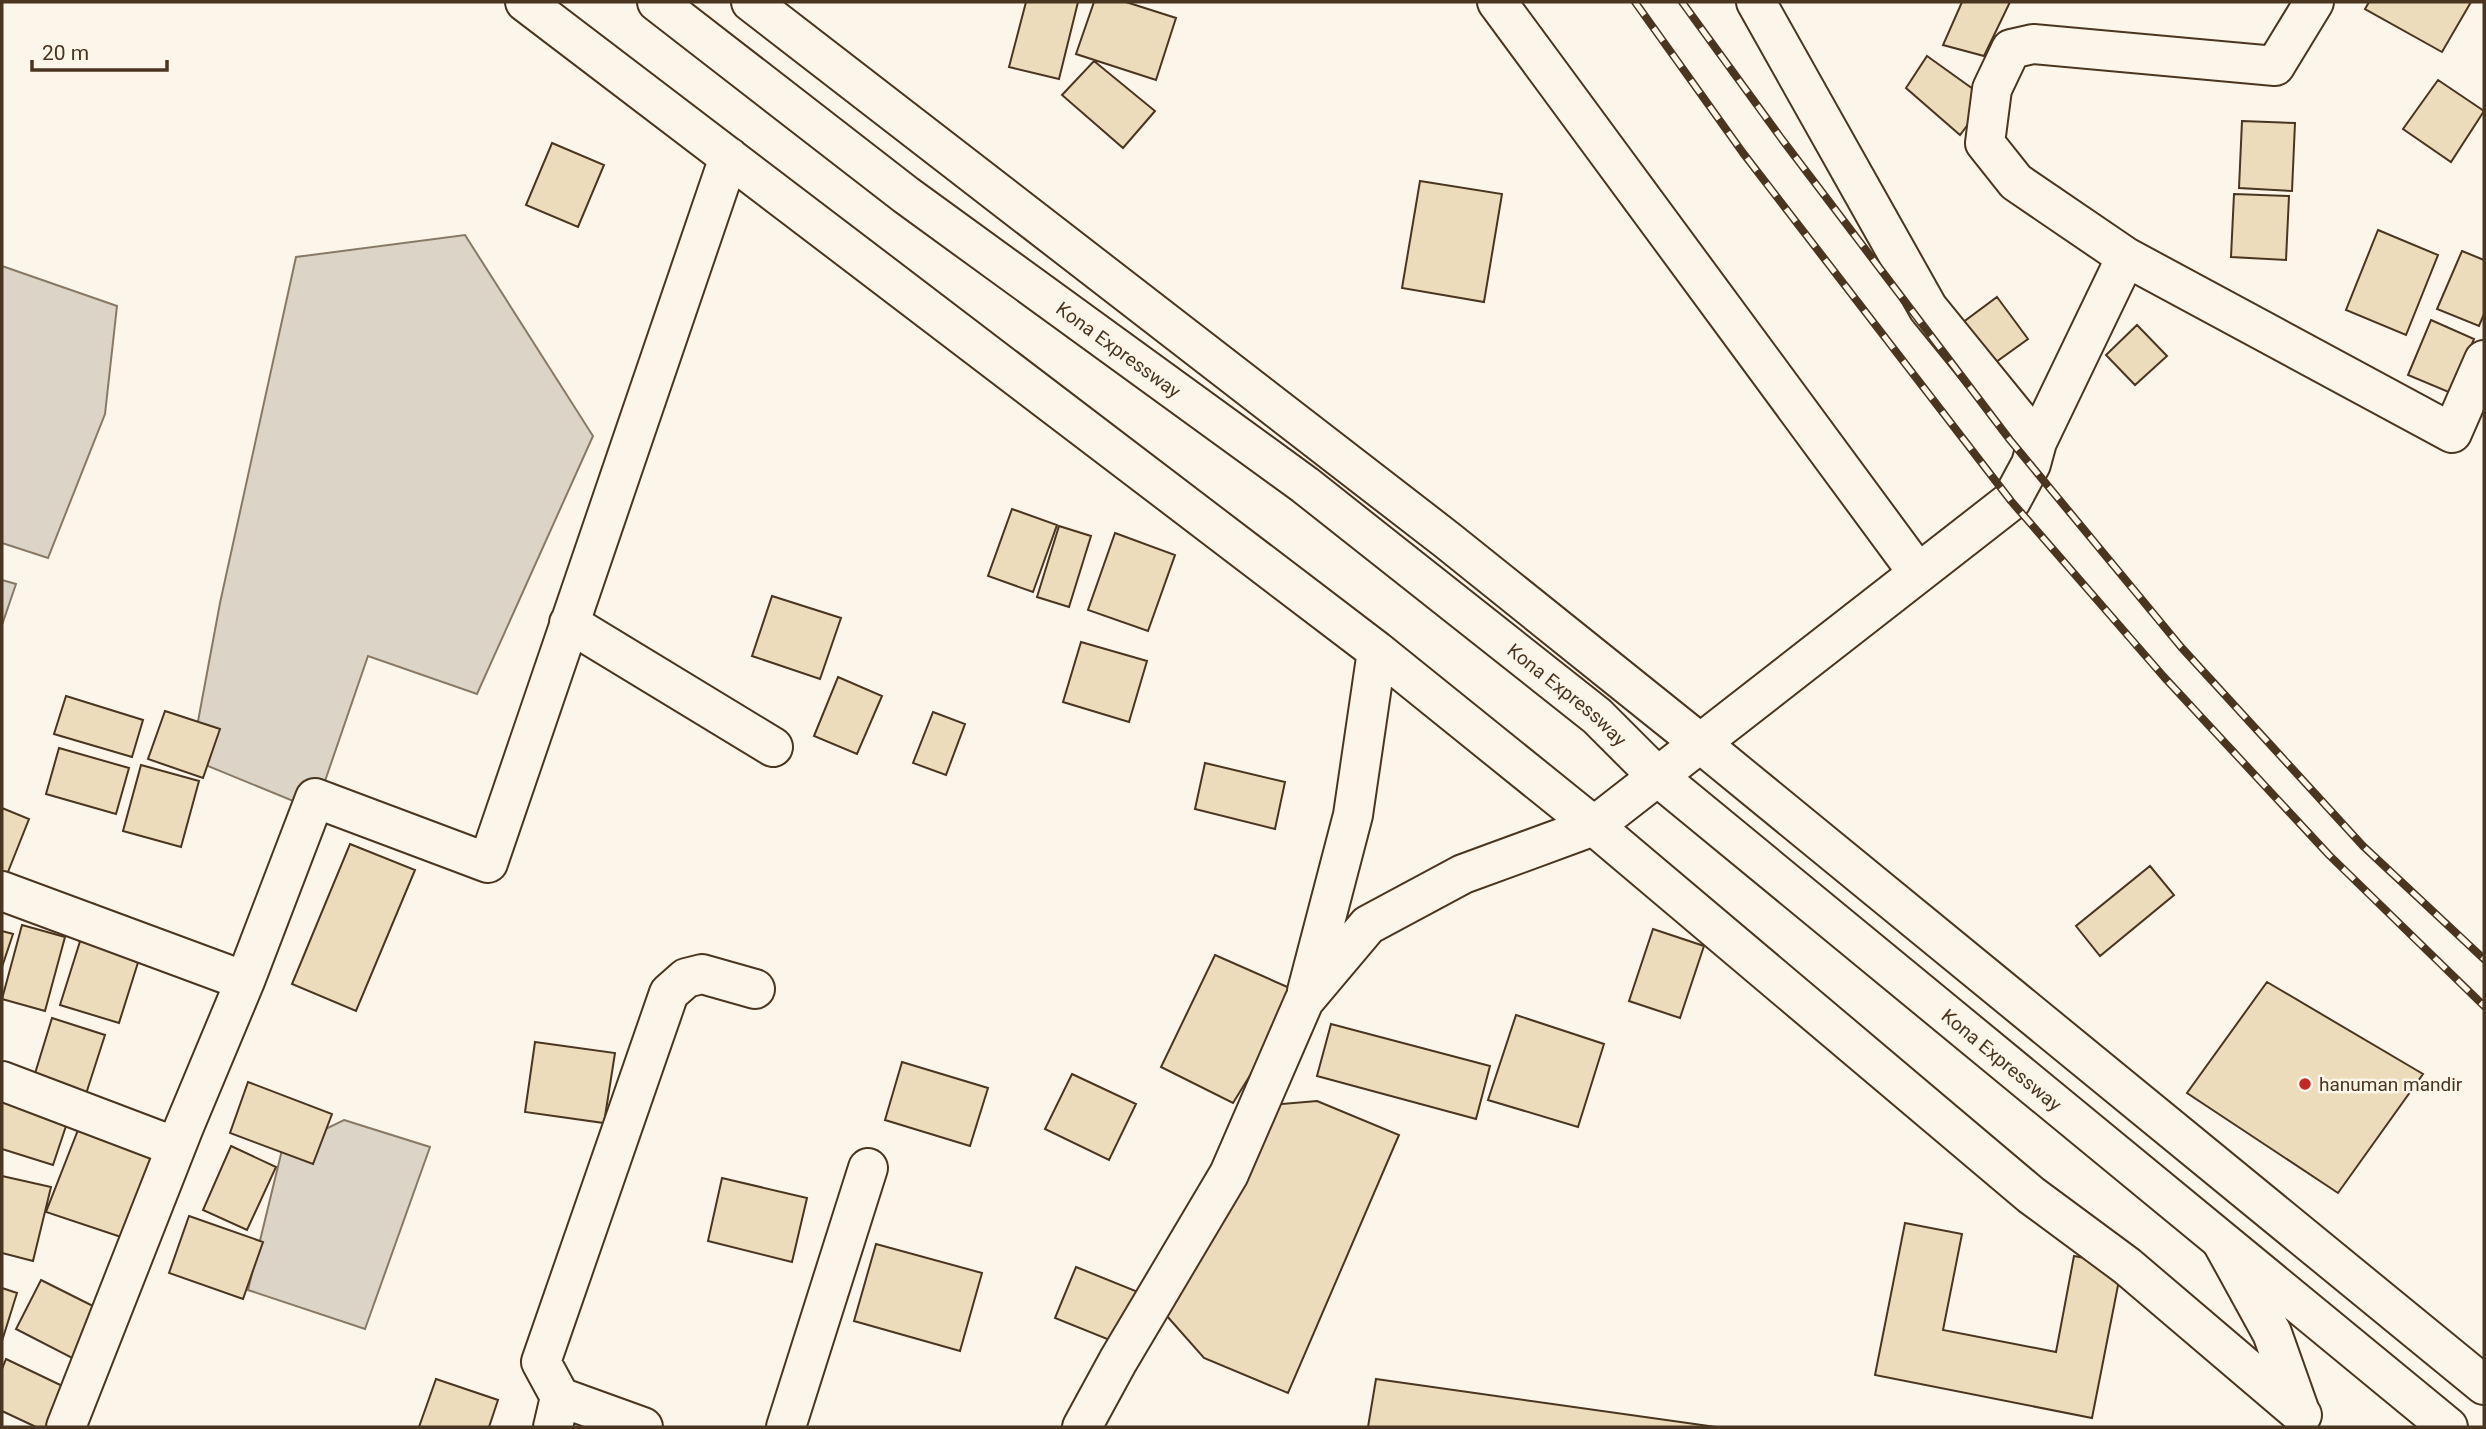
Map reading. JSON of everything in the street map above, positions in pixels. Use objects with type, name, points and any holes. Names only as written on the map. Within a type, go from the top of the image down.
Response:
[{"type":"main road","points":[[526,2],[1377,651],[1594,826],[2031,1195],[2127,1266],[2303,1421]]},
{"type":"main road","name":"Kona Expressway","points":[[657,2],[906,195],[1305,485],[1597,716],[1657,776],[2448,1427]]},
{"type":"main road","points":[[751,2],[1447,540],[1700,743],[2484,1385]]},
{"type":"main road","points":[[1497,2],[1918,573]]},
{"type":"main road","points":[[1756,2],[1928,308],[2037,442]]},
{"type":"main road","points":[[2314,2],[2275,66],[2033,44],[2011,49],[1992,89],[1985,143],[2016,183],[2126,257],[2452,433],[2484,360]]},
{"type":"main road","points":[[66,1427],[176,1147],[245,981],[315,798],[488,863],[729,157]]},
{"type":"main road","points":[[1304,1001],[1368,925],[1463,874],[1594,826],[2011,501],[2031,464],[2037,442],[2126,257]]},
{"type":"main road","points":[[569,623],[773,747]]},
{"type":"main road","points":[[1082,1427],[1229,1174],[1304,1001],[1353,815],[1377,651]]},
{"type":"main road","points":[[2,891],[245,981]]},
{"type":"main road","points":[[643,1427],[557,1412],[541,1362],[669,993],[686,978],[702,974],[755,989]]},
{"type":"main road","points":[[2,1081],[176,1147]]},
{"type":"main road","points":[[786,1427],[868,1168]]},
{"type":"main road","points":[[2223,1244],[2272,1333],[2303,1421]]},
{"type":"shaded area","points":[[465,235],[593,436],[477,694],[368,656],[315,810],[191,759],[220,603],[296,257]]},
{"type":"shaded area","points":[[2,266],[117,306],[105,414],[48,558],[2,543]]},
{"type":"shaded area","points":[[2,580],[16,584],[2,625]]},
{"type":"shaded area","points":[[344,1120],[430,1147],[365,1329],[248,1290],[282,1150]]},
{"type":"building","points":[[1026,2],[1078,2],[1059,79],[1009,67]]},
{"type":"building","points":[[1094,2],[1126,2],[1176,18],[1156,80],[1076,54]]},
{"type":"building","points":[[1962,2],[2010,2],[1984,56],[1943,45]]},
{"type":"building","points":[[2369,2],[2471,2],[2442,52],[2365,9]]},
{"type":"building","points":[[1927,56],[1987,99],[1960,135],[1906,88]]},
{"type":"building","points":[[1094,61],[1155,111],[1123,148],[1062,95]]},
{"type":"building","points":[[2438,80],[2484,111],[2451,162],[2403,129]]},
{"type":"building","points":[[2242,121],[2295,123],[2292,191],[2239,188]]},
{"type":"building","points":[[552,143],[604,165],[578,227],[526,205]]},
{"type":"building","points":[[1420,181],[1502,194],[1484,302],[1402,288]]},
{"type":"building","points":[[2234,194],[2289,196],[2286,260],[2231,257]]},
{"type":"building","points":[[2378,230],[2438,255],[2406,335],[2346,310]]},
{"type":"building","points":[[2462,251],[2484,260],[2484,314],[2479,326],[2437,309]]},
{"type":"building","points":[[1997,297],[2028,339],[1989,367],[1958,326]]},
{"type":"building","points":[[2431,320],[2474,339],[2451,393],[2408,375]]},
{"type":"building","points":[[2137,325],[2167,356],[2135,385],[2106,355]]},
{"type":"building","points":[[1012,509],[1057,525],[1033,592],[988,576]]},
{"type":"building","points":[[1059,526],[1091,536],[1069,607],[1037,597]]},
{"type":"building","points":[[1115,533],[1175,555],[1148,631],[1088,610]]},
{"type":"building","points":[[772,596],[841,618],[820,679],[752,656]]},
{"type":"building","points":[[1081,642],[1147,661],[1129,722],[1063,702]]},
{"type":"building","points":[[838,677],[882,696],[857,754],[814,736]]},
{"type":"building","points":[[66,696],[143,720],[132,757],[54,734]]},
{"type":"building","points":[[165,711],[220,729],[203,778],[148,759]]},
{"type":"building","points":[[933,712],[965,724],[946,775],[913,763]]},
{"type":"building","points":[[59,748],[129,768],[116,814],[46,794]]},
{"type":"building","points":[[1205,763],[1285,782],[1275,829],[1195,809]]},
{"type":"building","points":[[141,765],[199,781],[181,847],[123,831]]},
{"type":"building","points":[[2,808],[29,819],[2,887]]},
{"type":"building","points":[[350,844],[415,870],[356,1011],[292,984]]},
{"type":"building","points":[[2150,866],[2174,895],[2100,956],[2076,926]]},
{"type":"building","points":[[22,925],[65,937],[45,1011],[2,999]]},
{"type":"building","points":[[1653,929],[1704,946],[1680,1018],[1629,1001]]},
{"type":"building","points":[[2,931],[13,934],[2,967]]},
{"type":"building","points":[[82,935],[141,953],[119,1023],[60,1005]]},
{"type":"building","points":[[1215,955],[1301,993],[1233,1103],[1161,1067]]},
{"type":"building","name":"hanuman mandir","points":[[2267,982],[2423,1074],[2338,1193],[2187,1093]]},
{"type":"building","points":[[1516,1015],[1604,1044],[1578,1127],[1488,1100]]},
{"type":"building","points":[[52,1018],[105,1035],[85,1097],[33,1080]]},
{"type":"building","points":[[1331,1024],[1490,1066],[1476,1119],[1317,1076]]},
{"type":"building","points":[[535,1042],[615,1053],[604,1123],[525,1112]]},
{"type":"building","points":[[902,1062],[988,1088],[970,1146],[885,1120]]},
{"type":"building","points":[[1072,1074],[1136,1104],[1109,1160],[1045,1129]]},
{"type":"building","points":[[248,1082],[332,1114],[313,1164],[230,1133]]},
{"type":"building","points":[[2,1095],[69,1117],[53,1165],[2,1149]]},
{"type":"building","points":[[1317,1101],[1399,1135],[1288,1393],[1204,1358],[1166,1315],[1259,1106]]},
{"type":"building","points":[[78,1130],[159,1161],[127,1239],[46,1212]]},
{"type":"building","points":[[231,1146],[276,1167],[247,1230],[203,1210]]},
{"type":"building","points":[[2,1176],[51,1187],[33,1261],[2,1253]]},
{"type":"building","points":[[722,1178],[807,1198],[792,1262],[708,1241]]},
{"type":"building","points":[[189,1216],[263,1242],[243,1299],[169,1273]]},
{"type":"building","points":[[1905,1223],[1962,1234],[1943,1330],[2056,1352],[2074,1256],[2122,1265],[2092,1418],[1875,1375]]},
{"type":"building","points":[[876,1244],[982,1273],[960,1351],[854,1321]]},
{"type":"building","points":[[1076,1267],[1143,1294],[1122,1345],[1055,1318]]},
{"type":"building","points":[[41,1280],[101,1310],[76,1360],[16,1329]]},
{"type":"building","points":[[2,1288],[17,1293],[2,1341]]},
{"type":"building","points":[[6,1359],[73,1391],[55,1427],[36,1427],[2,1411],[2,1369]]},
{"type":"building","points":[[436,1379],[498,1400],[489,1427],[419,1427]]},
{"type":"building","points":[[1376,1379],[1716,1427],[1368,1427]]},
{"type":"railway","points":[[1635,2],[1743,153],[2011,501],[2164,677],[2329,855],[2484,1006]]},
{"type":"railway","points":[[1682,2],[1781,138],[2010,440],[2181,647],[2363,846],[2484,959]]},
{"type":"place","name":"hanuman mandir","points":[[2305,1084]]}]
